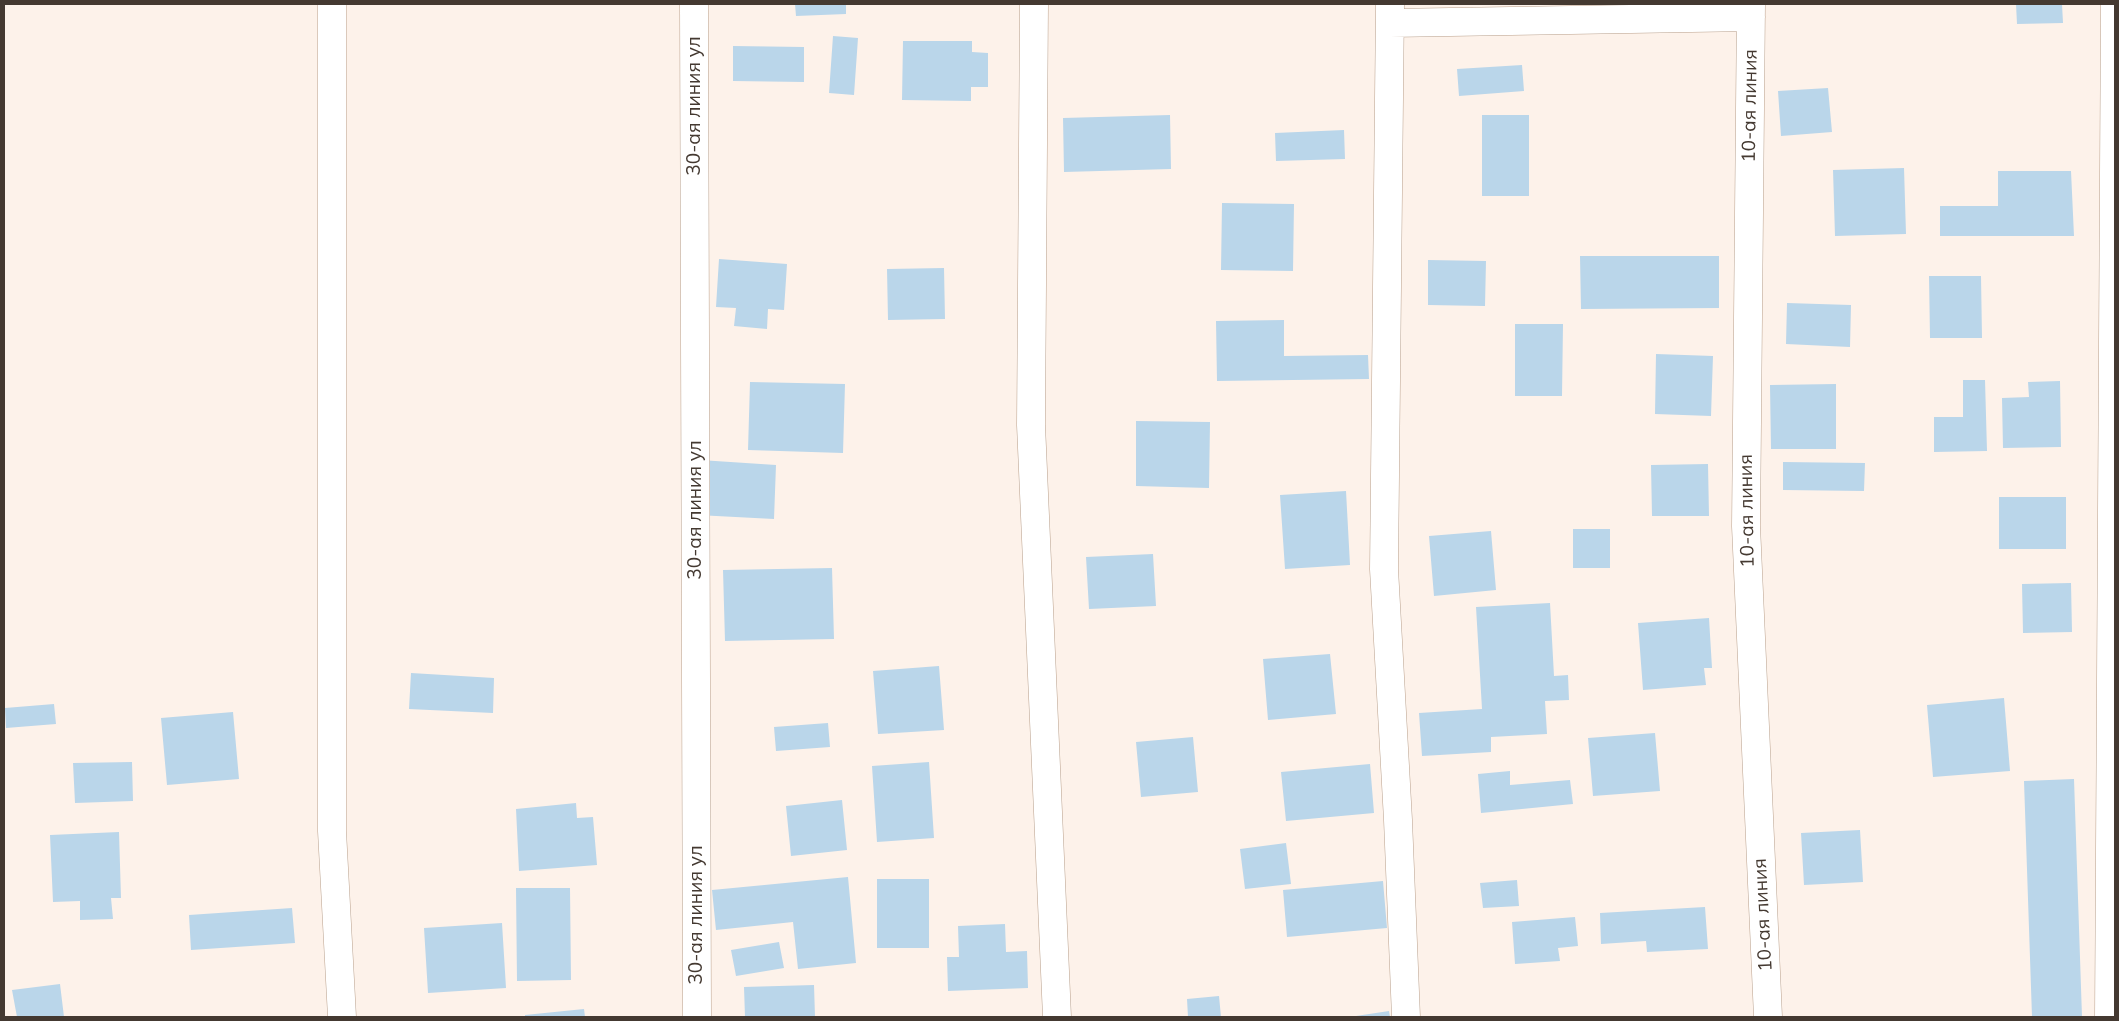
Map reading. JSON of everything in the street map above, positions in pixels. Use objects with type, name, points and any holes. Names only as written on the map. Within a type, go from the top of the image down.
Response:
[{"type":"street","points":[[332,4],[332,831],[342,1017]]},
{"type":"street","name":"30-ая линия ул","points":[[694,4],[697,1017]]},
{"type":"street","points":[[1034,4],[1031,426],[1057,1017]]},
{"type":"street","points":[[2109,1017],[2115,4]]},
{"type":"street","points":[[1406,1017],[1398,820],[1384,569],[1390,13],[1751,10]]},
{"type":"street","name":"10-ая линия","points":[[1751,10],[1746,526],[1768,1017]]},
{"type":"building","points":[[795,4],[846,4],[846,14],[796,16]]},
{"type":"building","points":[[2016,4],[2062,4],[2063,23],[2017,24]]},
{"type":"building","points":[[833,36],[858,38],[854,95],[829,93]]},
{"type":"building","points":[[903,41],[972,41],[972,52],[988,53],[988,87],[971,87],[971,101],[902,100]]},
{"type":"building","points":[[733,46],[804,47],[804,82],[733,81]]},
{"type":"building","points":[[1522,65],[1524,91],[1459,96],[1457,69]]},
{"type":"building","points":[[1828,88],[1832,132],[1781,136],[1778,91]]},
{"type":"building","points":[[1170,115],[1171,169],[1064,172],[1063,118]]},
{"type":"building","points":[[1482,115],[1529,115],[1529,196],[1482,196]]},
{"type":"building","points":[[1344,130],[1345,159],[1276,161],[1275,133]]},
{"type":"building","points":[[1904,168],[1906,234],[1835,236],[1833,170]]},
{"type":"building","points":[[1998,171],[2071,171],[2074,236],[1940,236],[1940,206],[1998,206]]},
{"type":"building","points":[[1222,203],[1294,204],[1293,271],[1221,270]]},
{"type":"building","points":[[1580,256],[1719,256],[1719,308],[1581,309]]},
{"type":"building","points":[[719,259],[787,264],[784,310],[768,309],[767,329],[734,326],[736,308],[716,307]]},
{"type":"building","points":[[1428,260],[1486,261],[1485,306],[1428,305]]},
{"type":"building","points":[[944,268],[945,319],[888,320],[887,269]]},
{"type":"building","points":[[1929,276],[1981,276],[1982,338],[1930,338]]},
{"type":"building","points":[[1787,303],[1851,305],[1850,347],[1786,344]]},
{"type":"building","points":[[1284,320],[1284,356],[1368,355],[1369,379],[1217,381],[1216,321]]},
{"type":"building","points":[[1515,324],[1563,324],[1562,396],[1515,396]]},
{"type":"building","points":[[1656,354],[1713,356],[1711,416],[1655,414]]},
{"type":"building","points":[[1963,380],[1985,380],[1987,451],[1934,452],[1934,417],[1963,417]]},
{"type":"building","points":[[2060,381],[2061,447],[2003,448],[2002,398],[2029,397],[2028,382]]},
{"type":"building","points":[[750,382],[845,384],[843,453],[748,450]]},
{"type":"building","points":[[1836,384],[1836,449],[1771,449],[1770,385]]},
{"type":"building","points":[[1136,421],[1210,422],[1209,488],[1136,486]]},
{"type":"building","points":[[700,460],[776,465],[774,519],[697,515]]},
{"type":"building","points":[[1783,462],[1865,463],[1864,491],[1783,490]]},
{"type":"building","points":[[1708,464],[1709,516],[1652,516],[1651,465]]},
{"type":"building","points":[[1346,491],[1350,565],[1285,569],[1280,495]]},
{"type":"building","points":[[1999,497],[2066,497],[2066,549],[1999,549]]},
{"type":"building","points":[[1573,529],[1610,529],[1610,568],[1573,568]]},
{"type":"building","points":[[1491,531],[1496,590],[1434,596],[1429,536]]},
{"type":"building","points":[[1153,554],[1156,606],[1089,609],[1086,557]]},
{"type":"building","points":[[832,568],[834,639],[725,641],[723,570]]},
{"type":"building","points":[[2071,583],[2072,632],[2023,633],[2022,584]]},
{"type":"building","points":[[1550,603],[1554,676],[1568,675],[1569,700],[1545,701],[1547,734],[1491,737],[1491,752],[1422,756],[1419,713],[1482,709],[1476,607]]},
{"type":"building","points":[[1709,618],[1712,668],[1704,668],[1706,685],[1643,690],[1638,623]]},
{"type":"building","points":[[1330,654],[1336,714],[1268,720],[1263,659]]},
{"type":"building","points":[[939,666],[944,730],[878,734],[873,671]]},
{"type":"building","points":[[411,673],[494,678],[493,713],[409,709]]},
{"type":"building","points":[[2004,698],[2010,771],[1933,777],[1927,705]]},
{"type":"building","points":[[54,704],[56,724],[6,728],[5,708]]},
{"type":"building","points":[[233,712],[239,779],[167,785],[161,718]]},
{"type":"building","points":[[828,723],[830,747],[776,751],[774,727]]},
{"type":"building","points":[[1655,733],[1660,791],[1593,796],[1588,738]]},
{"type":"building","points":[[1193,737],[1198,792],[1141,797],[1136,742]]},
{"type":"building","points":[[132,762],[133,801],[75,803],[73,763]]},
{"type":"building","points":[[929,762],[934,838],[877,842],[872,766]]},
{"type":"building","points":[[1370,764],[1374,813],[1286,821],[1281,772]]},
{"type":"building","points":[[1510,771],[1510,785],[1570,780],[1573,804],[1481,813],[1478,774]]},
{"type":"building","points":[[2074,779],[2082,1017],[2032,1017],[2024,781]]},
{"type":"building","points":[[842,800],[847,850],[791,856],[786,806]]},
{"type":"building","points":[[576,803],[577,818],[593,817],[597,865],[519,871],[516,809]]},
{"type":"building","points":[[1860,830],[1863,882],[1804,885],[1801,833]]},
{"type":"building","points":[[119,832],[121,898],[111,898],[113,919],[80,920],[80,901],[53,902],[50,835]]},
{"type":"building","points":[[1286,843],[1291,884],[1245,889],[1240,849]]},
{"type":"building","points":[[848,877],[856,963],[798,969],[793,922],[716,930],[712,890]]},
{"type":"building","points":[[877,879],[929,879],[929,948],[877,948]]},
{"type":"building","points":[[1517,880],[1519,906],[1483,908],[1480,883]]},
{"type":"building","points":[[1383,881],[1387,928],[1287,937],[1283,890]]},
{"type":"building","points":[[516,888],[570,888],[571,980],[517,981]]},
{"type":"building","points":[[1705,907],[1708,949],[1647,952],[1646,941],[1601,944],[1600,913]]},
{"type":"building","points":[[292,908],[295,943],[191,950],[189,915]]},
{"type":"building","points":[[1575,917],[1578,946],[1558,948],[1560,961],[1515,964],[1512,922]]},
{"type":"building","points":[[502,923],[506,988],[428,993],[424,928]]},
{"type":"building","points":[[1005,924],[1006,952],[1027,951],[1028,988],[948,991],[947,957],[959,957],[958,926]]},
{"type":"building","points":[[779,942],[784,968],[736,976],[731,950]]},
{"type":"building","points":[[60,984],[64,1017],[17,1017],[12,990]]},
{"type":"building","points":[[814,985],[815,1017],[745,1017],[744,987]]},
{"type":"building","points":[[1219,996],[1221,1017],[1188,1017],[1187,999]]},
{"type":"building","points":[[584,1009],[585,1017],[525,1017],[525,1015]]},
{"type":"building","points":[[1389,1011],[1390,1017],[1356,1017],[1356,1016]]}]
